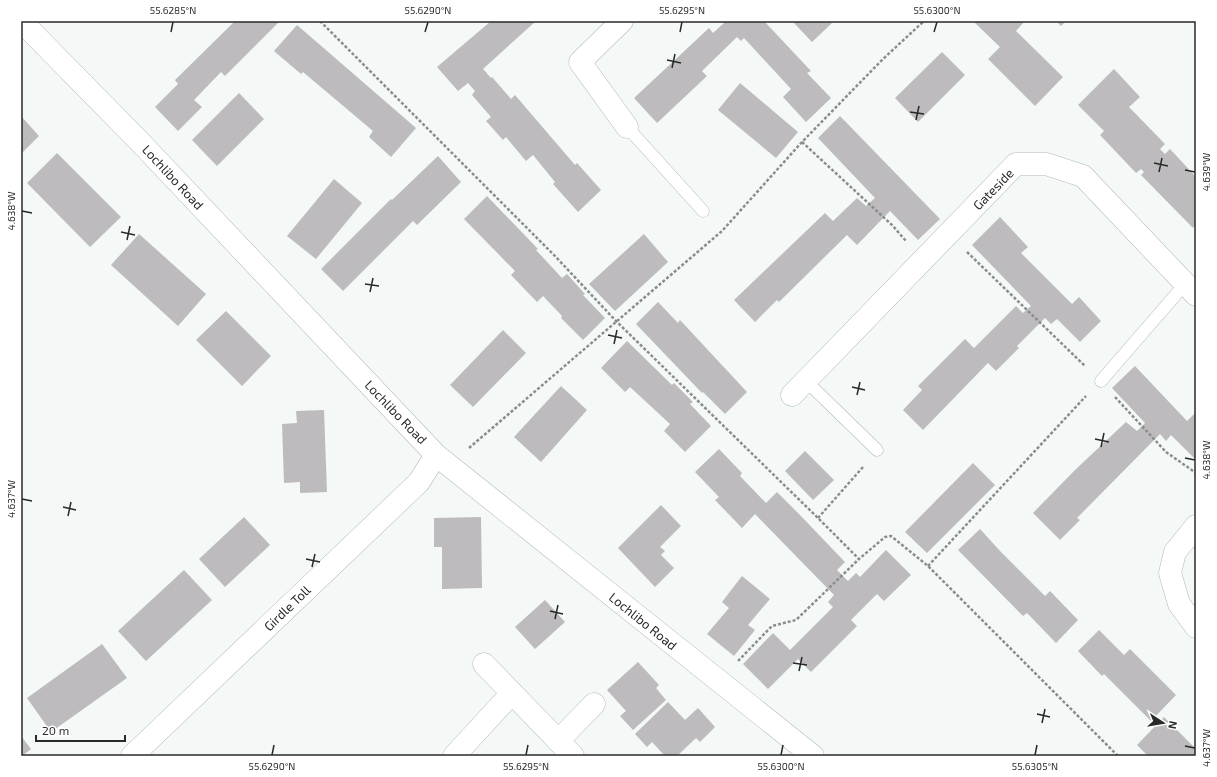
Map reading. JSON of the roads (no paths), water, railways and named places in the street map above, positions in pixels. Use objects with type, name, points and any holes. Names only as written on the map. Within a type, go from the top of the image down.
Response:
[{"type":"street","name":"Lochlibo Road","points":[[21,21],[146,148],[443,460],[814,756]]},
{"type":"street","points":[[622,21],[580,62],[627,127]]},
{"type":"street","name":"Gateside","points":[[799,388],[949,235],[1016,164],[1046,164],[1083,176],[1191,290]]},
{"type":"street","name":"Girdle Toll","points":[[132,756],[443,460]]},
{"type":"street","points":[[1196,526],[1175,552],[1170,573],[1179,604],[1196,627]]},
{"type":"street","points":[[484,664],[565,748],[594,704]]},
{"type":"street","points":[[454,756],[512,692]]},
{"type":"lane","points":[[627,127],[703,211]]},
{"type":"lane","points":[[1100,381],[1191,290]]},
{"type":"lane","name":"Gateside","points":[[799,388],[877,450]]}]
